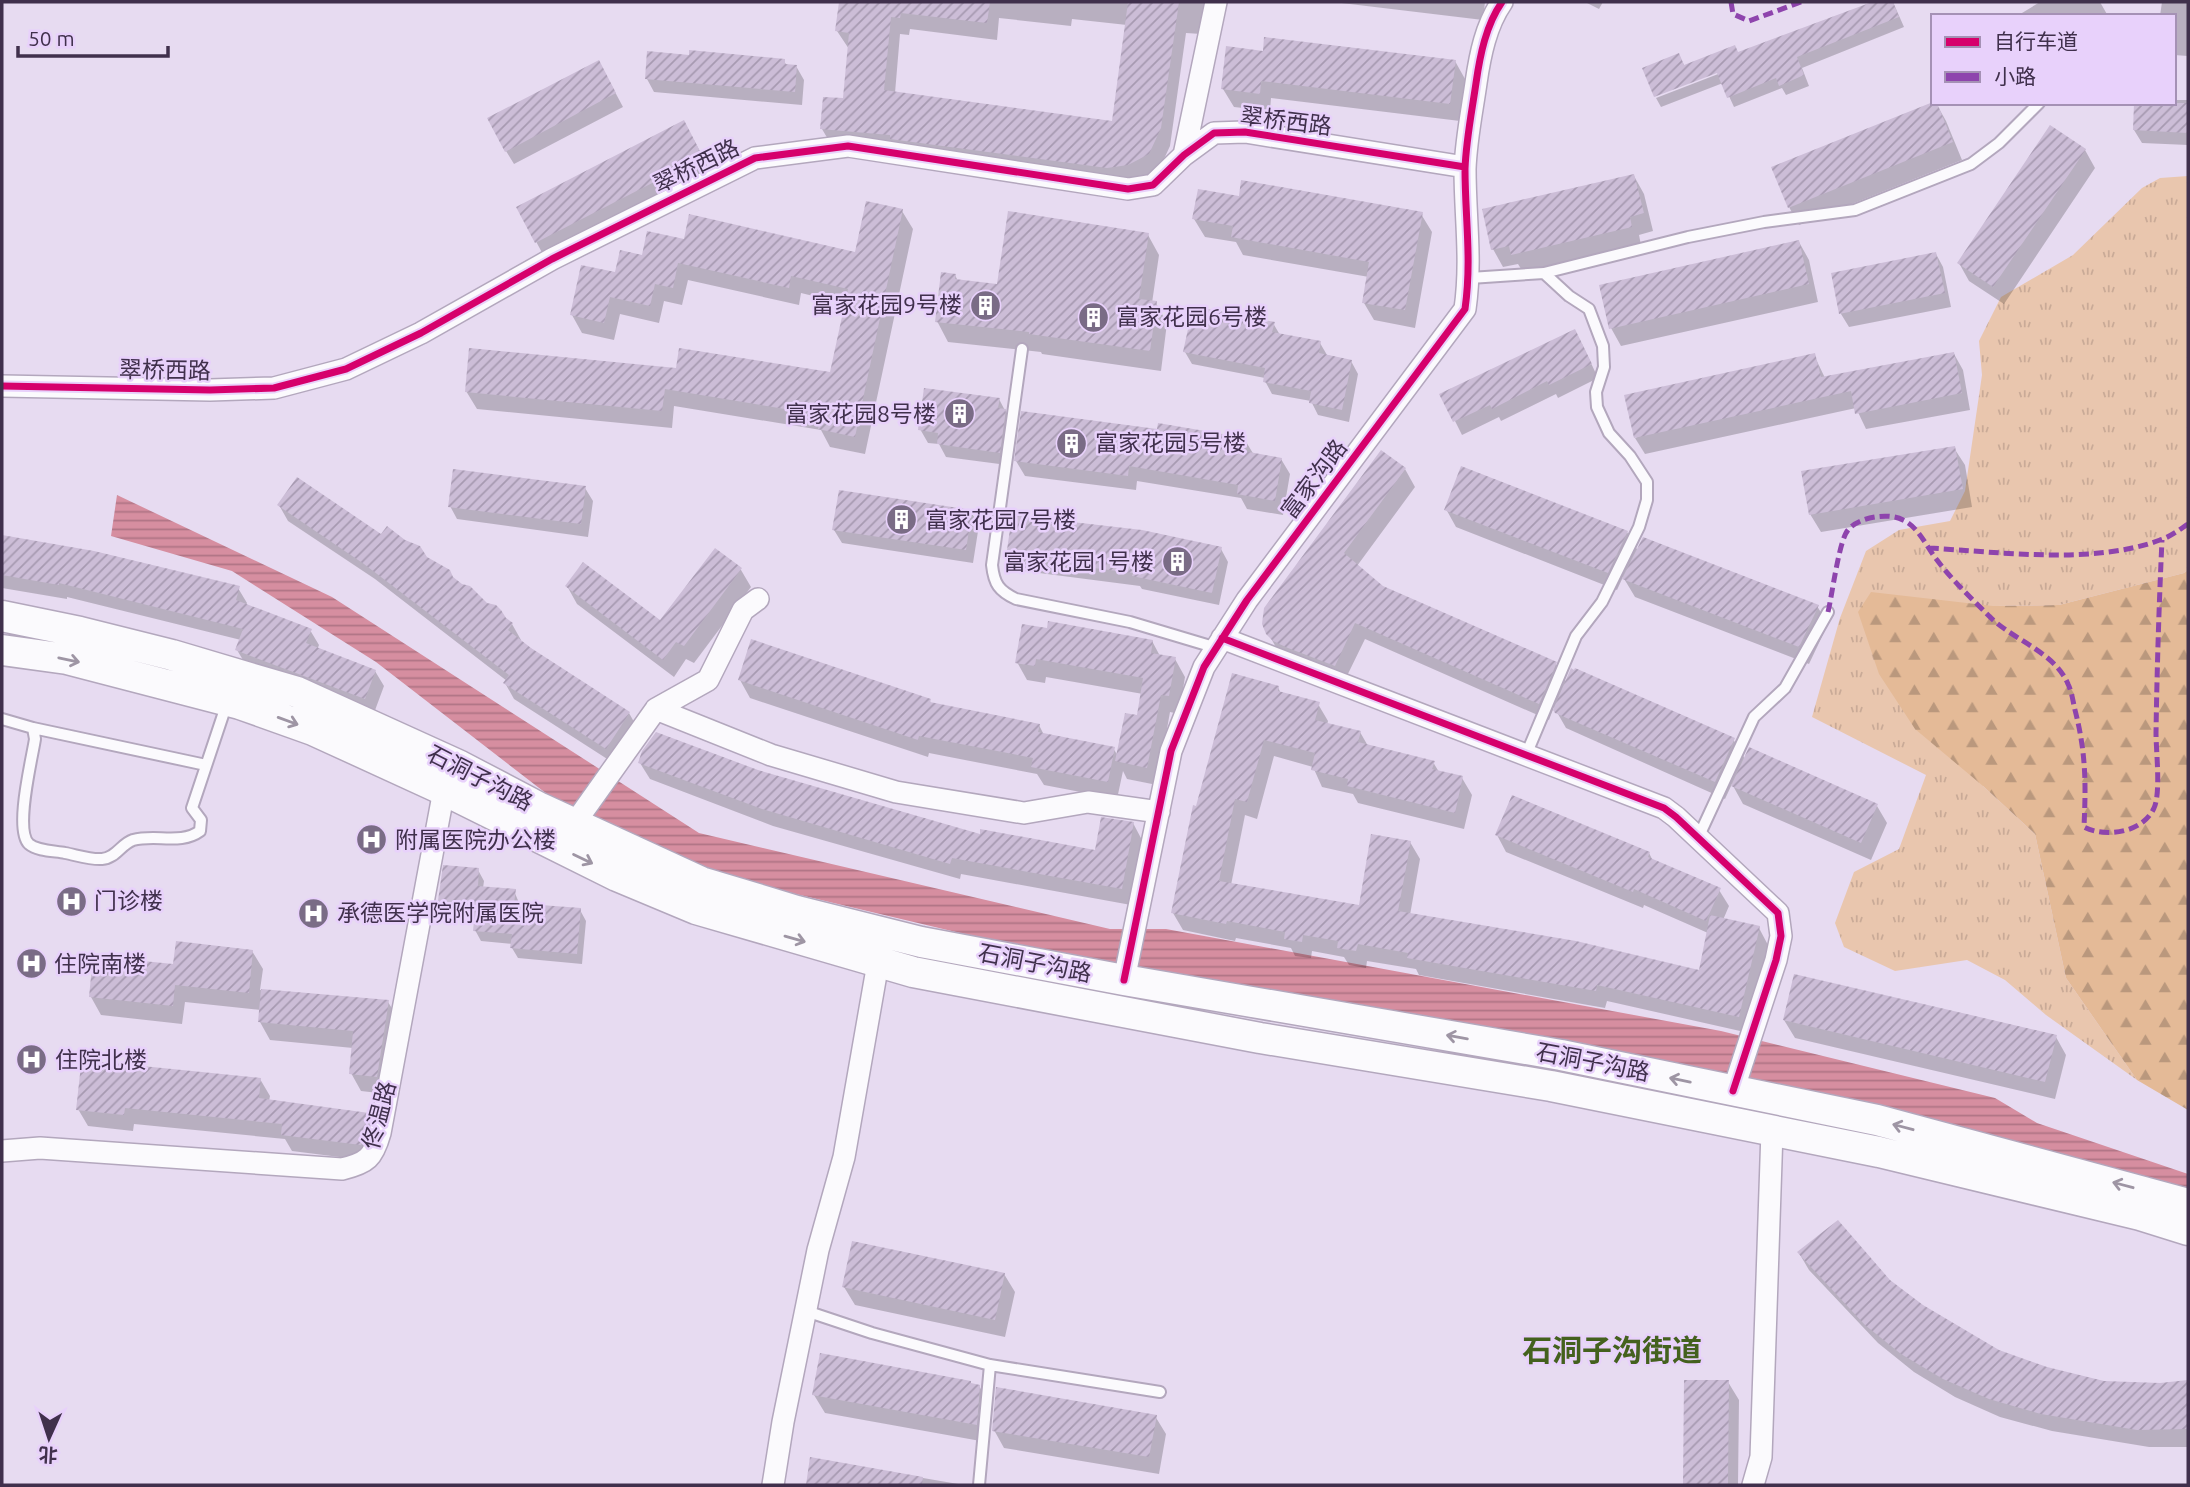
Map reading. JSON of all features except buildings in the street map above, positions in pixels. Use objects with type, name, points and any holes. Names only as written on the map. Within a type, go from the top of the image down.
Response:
[{"type":"main road","name":"石洞子沟路","points":[[2,616],[93,635],[297,692],[578,819],[701,882],[797,911],[921,942],[1125,976],[1734,1088],[1877,1120],[2188,1204]]},
{"type":"main road","name":"石洞子沟路","points":[[2,650],[67,659],[228,701],[313,730],[443,790],[617,876],[696,909],[878,963],[1233,1033],[1551,1086],[1772,1130],[1879,1152],[2140,1215],[2188,1230]]},
{"type":"street","points":[[1184,155],[1216,2]]},
{"type":"street","name":"富家沟路","points":[[1125,976],[1171,751],[1204,667],[1247,600],[1465,309],[1470,278],[1465,167],[1479,60],[1494,14],[1502,2]]},
{"type":"street","name":"翠桥西路","points":[[2,386],[210,390],[274,388],[345,369],[421,332],[552,259],[755,158],[848,146],[1128,189],[1153,185],[1184,155],[1214,133],[1245,132],[1465,167]]},
{"type":"street","points":[[578,819],[656,709],[708,680],[743,610],[758,600]]},
{"type":"street","points":[[1220,643],[1664,808],[1699,838],[1779,913],[1781,936],[1776,960],[1734,1088]]},
{"type":"street","points":[[656,709],[771,755],[896,792],[1024,813],[1088,802],[1159,812]]},
{"type":"street","name":"佟温路","points":[[2,1151],[40,1149],[342,1169],[361,1164],[374,1152],[380,1133],[443,790]]},
{"type":"street","points":[[773,1485],[818,1250],[845,1157],[878,963]]},
{"type":"street","points":[[1756,1481],[1761,1457],[1772,1130]]},
{"type":"lane","points":[[1470,278],[1544,273],[1688,237],[1764,222],[1855,210],[1971,164],[1999,143],[2037,105]]},
{"type":"lane","points":[[1526,755],[1576,636],[1602,602],[1639,527],[1647,500],[1647,482],[1630,456],[1609,433],[1597,407],[1596,392],[1604,367],[1603,346],[1589,309],[1569,296],[1544,273]]},
{"type":"lane","points":[[1022,349],[992,565],[994,583],[1003,593],[1016,599],[1220,643]]},
{"type":"lane","points":[[1699,838],[1754,717],[1785,688],[1828,612]]},
{"type":"lane","points":[[33,728],[35,739],[24,808],[23,833],[29,844],[41,849],[103,859],[117,854],[127,842],[142,838],[191,838],[200,831],[201,820],[192,808],[228,701]]},
{"type":"lane","points":[[2,719],[206,765]]},
{"type":"lane","points":[[806,1311],[990,1366],[1160,1392]]},
{"type":"lane","points":[[979,1485],[990,1366]]},
{"type":"green space","points":[[2188,176],[2188,570],[2059,605],[1993,606],[1983,786],[2035,834],[2066,978],[2137,1080],[2046,1015],[2005,980],[1967,960],[1895,971],[1844,947],[1835,923],[1854,872],[1899,849],[1926,775],[1812,717],[1840,618],[1866,551],[1899,530],[1950,521],[1965,491],[1982,375],[1979,341],[2001,297],[2073,255],[2142,188],[2160,178]]},
{"type":"green space","points":[[2188,570],[2188,1110],[2137,1080],[2066,978],[2035,834],[1915,729],[1879,674],[1858,612],[1871,592],[1993,606],[2059,605]]},
{"type":"shaded area","points":[[117,495],[332,597],[699,833],[1110,929],[1166,929],[1721,1031],[1995,1098],[2037,1123],[2188,1174],[2188,1194],[1099,966],[707,873],[556,801],[376,662],[232,571],[111,536]]},
{"type":"marked path","points":[[1731,2],[1733,14],[1749,21],[1801,2]]},
{"type":"marked path","points":[[1828,612],[1839,556],[1848,530],[1866,519],[1882,516],[1909,523],[1949,575],[1988,615],[2043,654],[2062,673],[2071,690],[2081,740],[2085,782],[2084,827],[2102,832],[2123,831],[2133,828],[2149,816],[2156,801],[2162,540]]},
{"type":"marked path","points":[[1929,548],[2076,555],[2134,548],[2160,540],[2188,524]]},
{"type":"cycle path","points":[[1124,980],[1171,751],[1204,667],[1247,600],[1465,309],[1468,273],[1465,169],[1468,136],[1482,51],[1492,20],[1502,2]]},
{"type":"cycle path","points":[[2,386],[210,390],[274,388],[346,369],[421,333],[552,259],[755,158],[848,146],[1128,189],[1153,185],[1184,155],[1214,133],[1245,132],[1465,167]]},
{"type":"cycle path","points":[[1222,638],[1664,808],[1676,817],[1778,913],[1781,936],[1776,960],[1733,1091]]},
{"type":"place","name":"富家花园9号楼","points":[[985,305]]},
{"type":"place","name":"富家花园6号楼","points":[[1093,317]]},
{"type":"place","name":"富家花园8号楼","points":[[959,414]]},
{"type":"place","name":"富家花园5号楼","points":[[1072,443]]},
{"type":"place","name":"富家花园7号楼","points":[[902,520]]},
{"type":"place","name":"富家花园1号楼","points":[[1177,562]]},
{"type":"place","name":"附属医院办公楼","points":[[372,840]]},
{"type":"place","name":"门诊楼","points":[[71,901]]},
{"type":"place","name":"承德医学院附属医院","points":[[314,913]]},
{"type":"place","name":"住院南楼","points":[[31,964]]},
{"type":"place","name":"住院北楼","points":[[32,1060]]},
{"type":"district","name":"石洞子沟街道","points":[[1612,1351]]}]
